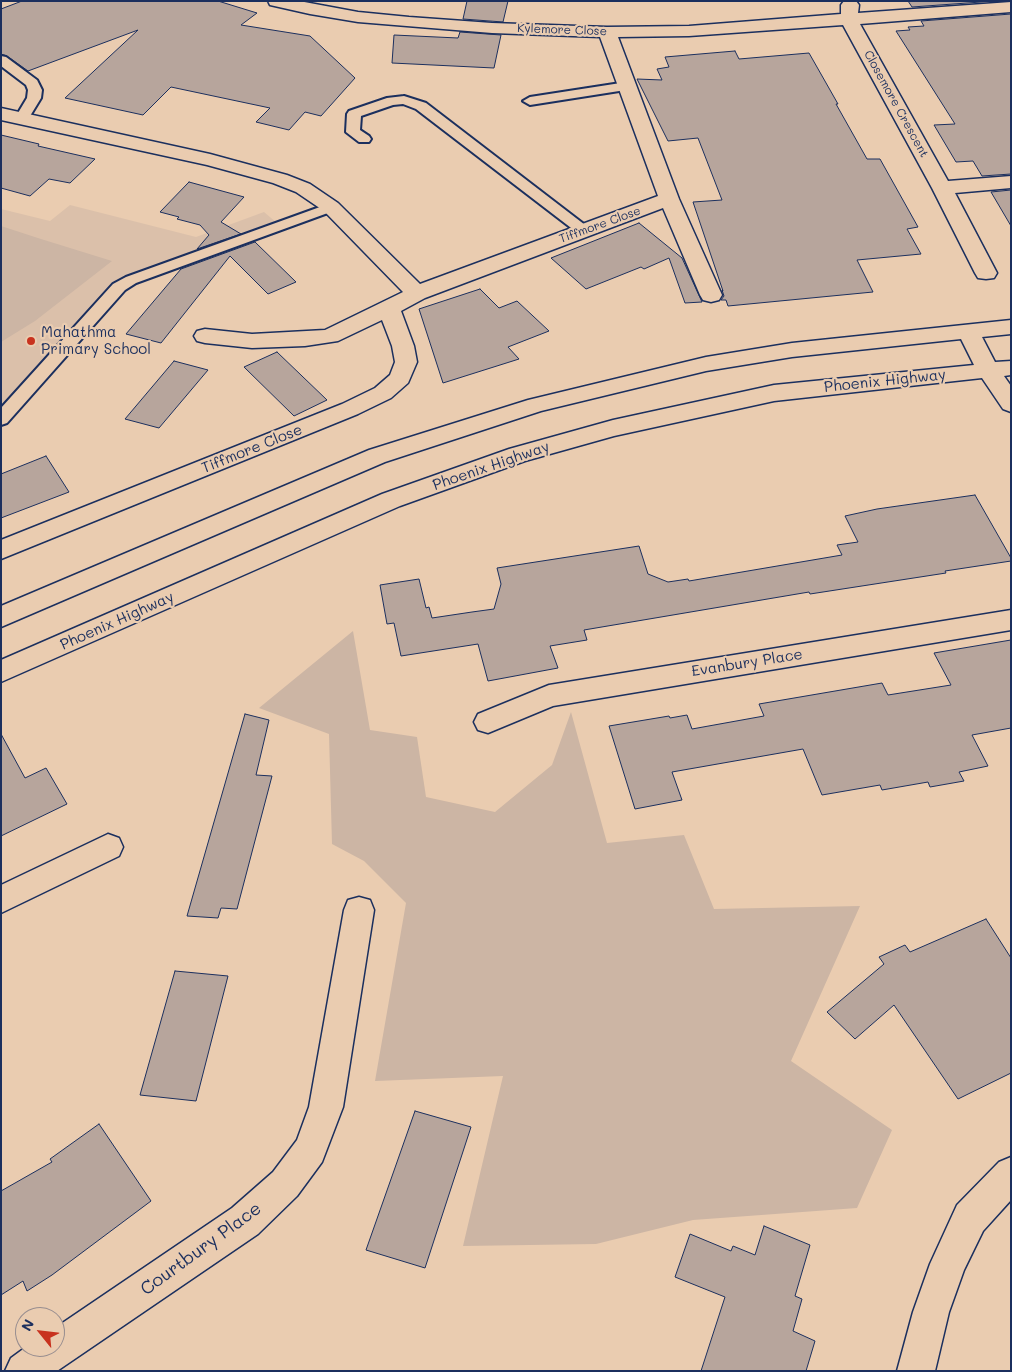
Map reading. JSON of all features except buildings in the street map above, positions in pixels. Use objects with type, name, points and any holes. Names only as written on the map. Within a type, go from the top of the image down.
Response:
[{"type":"street","name":"Kylemore Close","points":[[276,1],[358,17],[409,22],[492,28],[607,32],[688,31],[850,11],[1011,7]]},
{"type":"street","name":"Closemore Crescent","points":[[850,11],[986,273]]},
{"type":"street","points":[[607,32],[670,199],[711,295]]},
{"type":"street","points":[[1,114],[253,171],[303,188],[332,207],[417,293]]},
{"type":"street","points":[[942,188],[1011,182]]},
{"type":"street","name":"Tiffmore Close","points":[[1,550],[332,416],[383,393],[400,378],[406,362],[404,346],[389,308],[417,293],[670,199]]},
{"type":"street","points":[[205,336],[252,341],[305,340],[330,336],[389,308]]},
{"type":"street","points":[[1,618],[377,456],[536,405],[696,366],[772,353],[1011,328]]},
{"type":"street","points":[[968,332],[999,369],[1011,404]]},
{"type":"street","name":"Phoenix Highway","points":[[1,672],[391,500],[517,456],[613,428],[774,393],[999,369]]},
{"type":"street","name":"Evanbury Place","points":[[488,722],[549,696],[1011,620]]},
{"type":"street","points":[[1,900],[108,847]]},
{"type":"street","name":"Courtbury Place","points":[[24,1371],[245,1222],[286,1184],[310,1150],[326,1107],[359,910]]},
{"type":"street","points":[[916,1371],[931,1312],[948,1264],[970,1218],[1011,1174]]},
{"type":"lane","points":[[1,60],[32,83],[35,90],[34,98],[22,118]]},
{"type":"lane","points":[[530,101],[627,86]]},
{"type":"lane","points":[[364,139],[353,132],[354,114],[392,101],[404,100],[421,106],[584,230]]},
{"type":"lane","points":[[1,419],[120,287],[132,280],[332,207]]},
{"type":"shaded area","name":"Mahathma Primary School","points":[[70,205],[196,237],[264,212],[277,223],[117,280],[1,407],[1,209],[50,221]]},
{"type":"shaded area","points":[[1,226],[112,261],[35,321],[1,342]]},
{"type":"shaded area","points":[[353,631],[370,730],[417,737],[426,797],[495,812],[552,765],[571,712],[607,843],[684,835],[714,909],[860,906],[791,1061],[892,1130],[857,1208],[693,1220],[596,1244],[463,1246],[503,1076],[375,1081],[406,903],[364,861],[332,844],[329,734],[259,708]]},
{"type":"place","name":"Mahathma Primary School","points":[[31,341]]}]
